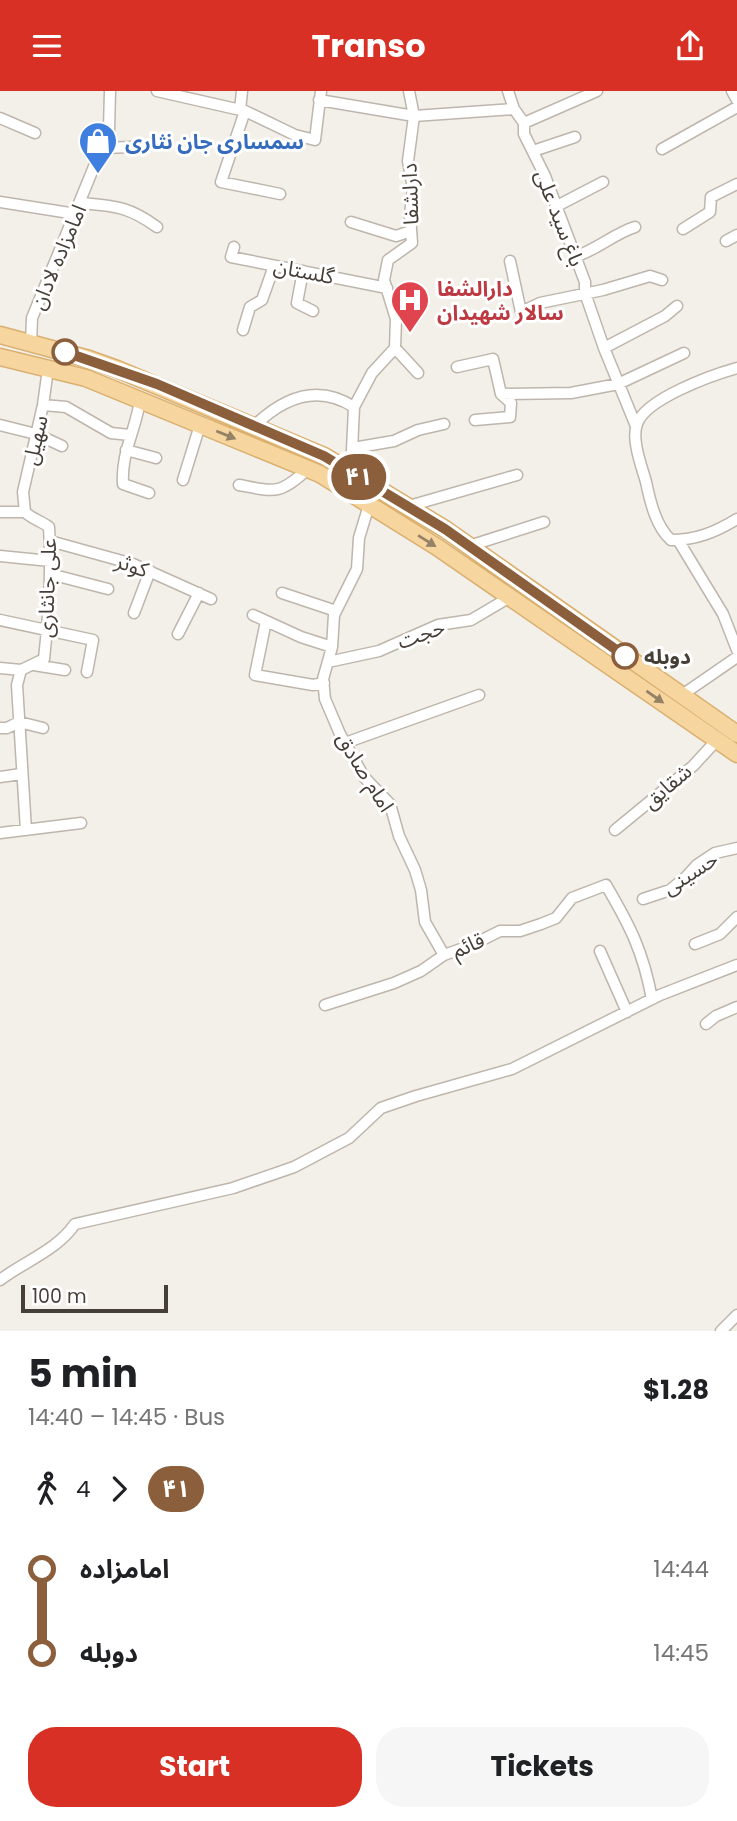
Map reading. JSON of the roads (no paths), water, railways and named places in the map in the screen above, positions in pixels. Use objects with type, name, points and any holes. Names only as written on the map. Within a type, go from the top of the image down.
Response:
[{"type":"main road","points":[[0,335],[89,359],[209,406],[324,456],[409,506],[469,546],[737,754]]},
{"type":"main road","points":[[7,359],[24,358],[88,371],[93,365],[89,359]]},
{"type":"main road","points":[[7,359],[86,378],[308,469],[636,674],[682,695],[737,734]]},
{"type":"main road","points":[[123,394],[126,386],[138,386],[200,409],[209,406]]},
{"type":"street","name":"امامزاده لادان","points":[[31,343],[32,318],[109,130],[110,91]]},
{"type":"street","points":[[157,91],[181,94],[242,111],[295,135],[315,140],[320,95],[414,116],[514,109]]},
{"type":"street","points":[[242,91],[242,111],[221,182],[280,194]]},
{"type":"street","name":"دارلشفا","points":[[395,348],[396,319],[384,280],[388,260],[412,243],[413,188],[408,161],[414,116],[409,91]]},
{"type":"street","name":"باغ سید علی","points":[[508,91],[514,109],[524,123],[524,134],[545,176],[585,282],[585,293],[604,348],[636,426],[639,462],[661,531],[671,540],[678,540],[733,625],[737,650]]},
{"type":"street","points":[[732,91],[737,100]]},
{"type":"street","points":[[524,123],[594,92]]},
{"type":"street","points":[[662,149],[737,107]]},
{"type":"street","points":[[0,118],[35,133]]},
{"type":"street","points":[[533,151],[575,137]]},
{"type":"street","points":[[102,148],[132,147]]},
{"type":"street","points":[[555,207],[603,182]]},
{"type":"street","points":[[683,229],[710,212],[711,197],[737,184]]},
{"type":"street","points":[[0,202],[78,208],[114,207],[137,213],[157,227]]},
{"type":"street","points":[[351,222],[396,236],[411,231]]},
{"type":"street","points":[[574,257],[588,253],[620,232],[635,227]]},
{"type":"street","points":[[726,241],[737,235]]},
{"type":"street","name":"گلستان","points":[[234,247],[231,257],[387,288]]},
{"type":"street","points":[[510,261],[521,311],[540,303],[603,290],[650,276],[662,280]]},
{"type":"street","points":[[243,330],[250,307],[262,300],[274,265]]},
{"type":"street","points":[[303,271],[297,303],[313,310]]},
{"type":"street","points":[[604,348],[665,316],[677,306]]},
{"type":"street","points":[[396,319],[412,314]]},
{"type":"street","points":[[351,472],[354,407],[372,373],[395,348],[418,373]]},
{"type":"street","points":[[501,394],[570,393],[618,384],[684,353]]},
{"type":"street","points":[[457,367],[493,359],[501,394],[511,403],[510,417],[475,420]]},
{"type":"street","points":[[636,426],[644,411],[669,396],[737,367]]},
{"type":"street","name":"سهیل","points":[[25,512],[23,492],[43,405],[47,369]]},
{"type":"street","points":[[254,426],[269,411],[286,400],[321,394],[340,398],[354,407]]},
{"type":"street","points":[[139,400],[137,421],[130,435],[122,466],[123,484],[149,493]]},
{"type":"street","points":[[43,405],[66,407],[111,433],[130,435]]},
{"type":"street","points":[[353,448],[394,441],[418,430],[444,424]]},
{"type":"street","points":[[0,425],[36,434],[62,446]]},
{"type":"street","points":[[183,480],[200,425]]},
{"type":"street","points":[[126,450],[156,458]]},
{"type":"street","points":[[239,485],[271,491],[288,487],[308,469]]},
{"type":"street","points":[[409,506],[517,475]]},
{"type":"street","name":"امام صادق","points":[[369,505],[359,538],[357,569],[336,611],[324,683],[325,699],[364,777],[390,804],[398,836],[415,870],[425,922],[444,955]]},
{"type":"street","points":[[0,512],[25,512]]},
{"type":"street","name":"علی جانثاری","points":[[21,670],[44,659],[50,574],[49,527],[25,512]]},
{"type":"street","points":[[678,540],[709,534],[737,519]]},
{"type":"street","points":[[469,546],[544,522]]},
{"type":"street","name":"کوثر","points":[[50,541],[133,564],[211,599]]},
{"type":"street","points":[[0,556],[50,561]]},
{"type":"street","points":[[134,613],[150,571]]},
{"type":"street","points":[[50,574],[108,589]]},
{"type":"street","points":[[178,634],[199,593]]},
{"type":"street","points":[[282,593],[336,611]]},
{"type":"street","name":"حجت","points":[[328,662],[379,651],[438,625],[471,620],[510,597]]},
{"type":"street","points":[[253,615],[302,638],[332,647]]},
{"type":"street","points":[[0,620],[93,640],[87,673]]},
{"type":"street","points":[[266,621],[255,675],[313,685],[324,683]]},
{"type":"street","points":[[682,695],[737,657]]},
{"type":"street","points":[[34,665],[65,670]]},
{"type":"street","points":[[0,668],[21,670],[17,685],[26,830]]},
{"type":"street","points":[[345,743],[479,695]]},
{"type":"street","points":[[0,729],[19,722],[43,728]]},
{"type":"street","name":"شقایق","points":[[615,830],[693,766],[717,740]]},
{"type":"street","points":[[0,777],[21,774]]},
{"type":"street","points":[[0,833],[81,823]]},
{"type":"street","name":"حسینی","points":[[643,899],[670,890],[697,865],[715,853],[737,848]]},
{"type":"street","name":"قائم","points":[[325,1005],[394,983],[421,971],[444,955],[500,931],[520,932],[541,925],[556,918],[572,898],[606,885],[633,931],[647,971],[652,999]]},
{"type":"street","points":[[695,944],[720,933],[737,917]]},
{"type":"street","points":[[600,951],[627,1012]]},
{"type":"street","points":[[0,1280],[46,1252],[66,1237],[75,1224],[233,1188],[294,1167],[349,1138],[381,1108],[512,1069],[652,999],[737,965]]},
{"type":"street","points":[[706,1024],[716,1016],[737,1007]]},
{"type":"street","points":[[721,1331],[737,1315]]},
{"type":"place","name":"سمساری جان نثاری","points":[[98,175]]},
{"type":"place","name":"دارالشفا سالار شهیدان","points":[[410,334]]},
{"type":"place","name":"دوبله","points":[[625,656]]}]
